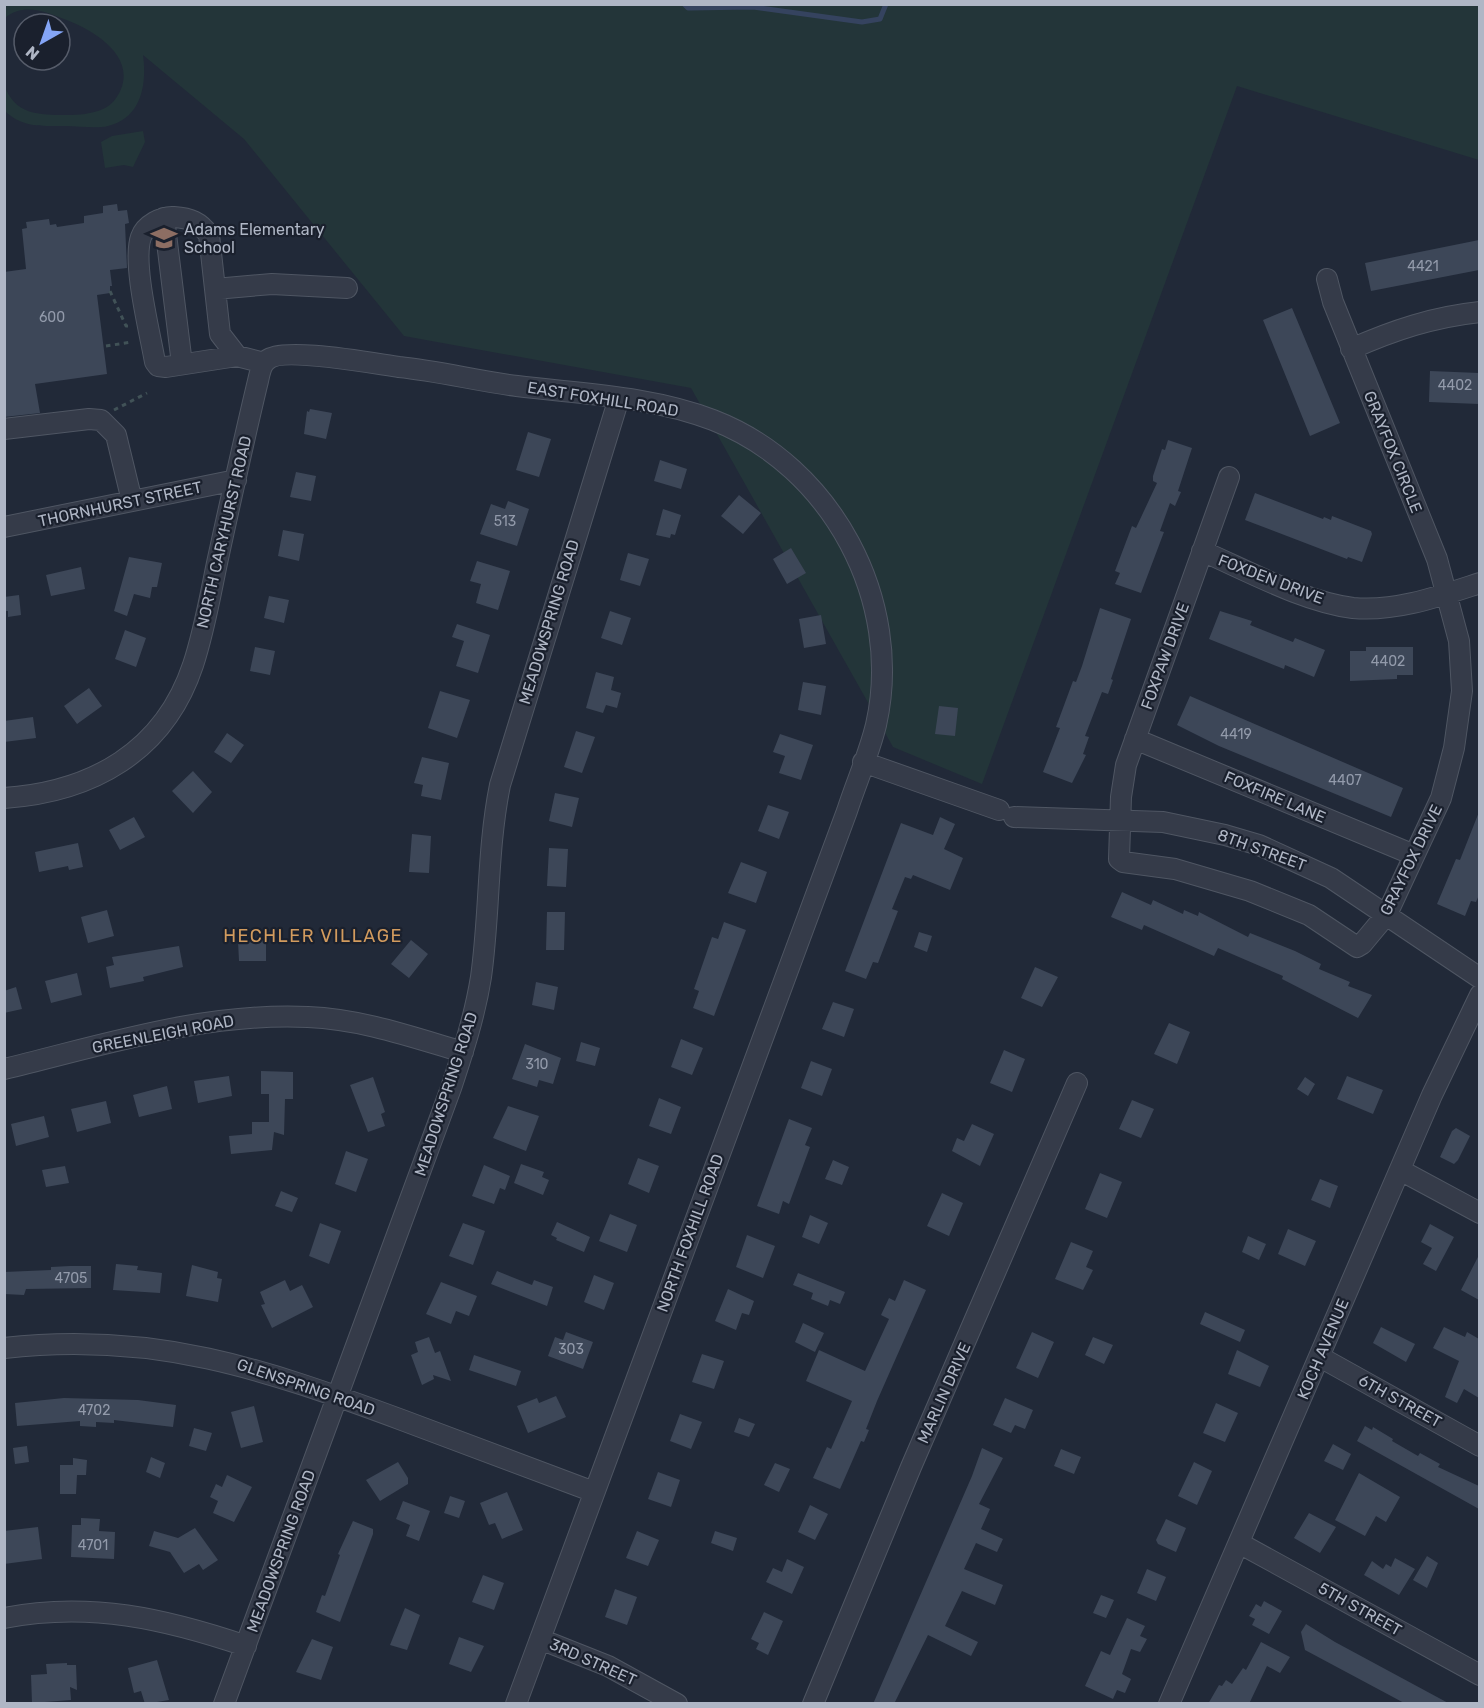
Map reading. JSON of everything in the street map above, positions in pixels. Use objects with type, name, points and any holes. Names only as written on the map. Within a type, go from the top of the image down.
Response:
[{"type":"street","points":[[164,218],[182,364]]},
{"type":"street","points":[[237,356],[220,334],[209,235],[202,225],[190,219],[164,218],[154,222],[142,234],[138,255],[155,362],[158,366],[166,367],[237,356],[264,363]]},
{"type":"street","name":"GRAYFOX CIRCLE","points":[[1327,279],[1333,302],[1437,559],[1447,594]]},
{"type":"street","points":[[215,289],[272,284],[347,288]]},
{"type":"street","points":[[1352,349],[1403,327],[1432,319],[1479,312]]},
{"type":"street","name":"EAST FOXHILL ROAD","points":[[264,363],[275,355],[296,354],[415,368],[461,378],[619,398],[675,407],[713,420],[759,442],[805,480],[832,512],[850,541],[875,610],[880,692],[876,726],[863,762]]},
{"type":"street","name":"NORTH CARYHURST ROAD","points":[[4,798],[47,793],[87,781],[134,753],[159,727],[183,690],[193,665],[264,363]]},
{"type":"street","name":"MEADOWSPRING ROAD","points":[[224,1704],[463,1052],[481,978],[491,839],[500,785],[619,398]]},
{"type":"street","points":[[4,429],[88,418],[101,420],[110,426],[116,435],[132,501]]},
{"type":"street","name":"FOXPAW DRIVE","points":[[1229,477],[1126,765],[1120,820],[1119,859],[1124,862],[1175,869],[1250,891],[1309,915],[1333,931]]},
{"type":"street","name":"THORNHURST STREET","points":[[4,527],[236,480]]},
{"type":"street","name":"FOXDEN DRIVE","points":[[1202,551],[1311,597],[1352,608],[1377,608],[1447,594]]},
{"type":"street","points":[[1447,594],[1479,583]]},
{"type":"street","name":"GRAYFOX DRIVE","points":[[1333,931],[1357,947],[1387,914],[1441,798],[1459,721],[1462,691],[1459,641],[1447,594]]},
{"type":"street","name":"FOXFIRE LANE","points":[[1135,739],[1414,855]]},
{"type":"street","name":"8TH STREET","points":[[863,762],[1006,813],[1192,827],[1258,845],[1331,878],[1479,978]]},
{"type":"street","name":"NORTH FOXHILL ROAD","points":[[516,1704],[863,762]]},
{"type":"street","name":"KOCH AVENUE","points":[[1169,1704],[1400,1170],[1479,995]]},
{"type":"street","name":"GREENLEIGH ROAD","points":[[4,1069],[200,1024],[267,1017],[309,1017],[365,1024],[463,1052]]},
{"type":"street","name":"MARLIN DRIVE","points":[[813,1704],[911,1467],[1077,1083]]},
{"type":"street","points":[[1400,1170],[1479,1214]]},
{"type":"street","name":"GLENSPRING ROAD","points":[[4,1348],[86,1344],[170,1350],[260,1370],[338,1396],[594,1492]]},
{"type":"street","name":"6TH STREET","points":[[1320,1357],[1479,1446]]},
{"type":"street","name":"5TH STREET","points":[[1239,1543],[1479,1675]]},
{"type":"street","points":[[4,1618],[58,1611],[136,1615],[192,1628],[246,1646]]},
{"type":"street","name":"3RD STREET","points":[[540,1639],[608,1666],[677,1704]]},
{"type":"path","points":[[110,291],[126,326],[130,327],[131,319]]},
{"type":"path","points":[[106,346],[140,341]]},
{"type":"path","points":[[111,412],[147,393]]},
{"type":"shaded area","points":[[5,5],[1479,5],[1479,160],[1237,86],[982,784],[893,747],[691,388],[404,336],[244,139],[143,55],[144,77],[140,98],[128,115],[119,122],[98,127],[41,126],[18,121],[12,117],[5,111],[4,84],[14,102],[29,111],[47,115],[76,115],[94,112],[109,106],[120,92],[124,76],[122,65],[116,54],[98,36],[72,22],[72,12],[26,10],[12,12],[5,18]]},
{"type":"shaded area","points":[[143,131],[145,142],[133,167],[124,165],[105,168],[101,142],[112,136]]},
{"type":"building","points":[[117,204],[118,211],[127,210],[129,223],[125,224],[127,268],[110,270],[112,286],[110,286],[110,293],[97,295],[107,374],[35,384],[40,413],[4,417],[4,272],[26,269],[22,229],[27,228],[26,222],[49,219],[50,225],[56,224],[57,227],[84,223],[84,216],[103,213],[103,206]]},
{"type":"building","points":[[1479,240],[1479,270],[1371,291],[1365,263]]},
{"type":"building","points":[[1292,308],[1340,423],[1310,436],[1263,320]]},
{"type":"building","points":[[1430,371],[1479,373],[1479,404],[1429,402]]},
{"type":"building","points":[[310,409],[332,413],[326,439],[304,434],[307,411],[309,412]]},
{"type":"building","points":[[528,432],[551,439],[539,477],[516,470]]},
{"type":"building","points":[[1168,440],[1192,448],[1178,491],[1181,492],[1175,506],[1170,503],[1160,531],[1164,532],[1141,593],[1115,584],[1120,573],[1115,571],[1132,526],[1136,528],[1157,483],[1153,481],[1153,476],[1162,449],[1165,450]]},
{"type":"building","points":[[660,460],[687,469],[681,489],[654,481]]},
{"type":"building","points":[[296,472],[316,476],[311,501],[290,497]]},
{"type":"building","points":[[1255,493],[1323,519],[1324,517],[1331,520],[1332,516],[1371,531],[1362,562],[1348,557],[1347,559],[1245,520]]},
{"type":"building","points":[[739,495],[761,513],[743,534],[721,516]]},
{"type":"building","points":[[508,501],[529,509],[517,546],[480,534],[491,504],[505,509]]},
{"type":"building","points":[[663,509],[681,515],[675,535],[671,534],[670,538],[656,535]]},
{"type":"building","points":[[283,530],[304,534],[299,561],[278,556]]},
{"type":"building","points":[[791,548],[806,573],[787,584],[773,559]]},
{"type":"building","points":[[628,553],[649,559],[640,586],[620,580]]},
{"type":"building","points":[[129,557],[162,563],[157,587],[152,587],[150,598],[134,594],[127,616],[114,611]]},
{"type":"building","points":[[477,561],[510,571],[498,610],[476,603],[481,584],[470,581]]},
{"type":"building","points":[[81,567],[85,589],[51,596],[46,575]]},
{"type":"building","points":[[19,595],[21,615],[8,617],[8,611],[4,611],[4,597]]},
{"type":"building","points":[[269,596],[289,600],[284,623],[264,618]]},
{"type":"building","points":[[1100,608],[1131,619],[1108,694],[1102,692],[1085,736],[1089,737],[1083,754],[1086,755],[1072,783],[1043,772],[1060,728],[1056,727],[1073,681],[1076,682],[1082,666]]},
{"type":"building","points":[[610,611],[631,618],[622,645],[601,638]]},
{"type":"building","points":[[1220,611],[1252,621],[1250,625],[1293,642],[1295,638],[1325,650],[1314,677],[1285,665],[1284,669],[1209,639]]},
{"type":"building","points":[[821,615],[826,644],[804,648],[799,619]]},
{"type":"building","points":[[457,624],[490,635],[478,673],[456,666],[464,641],[452,637]]},
{"type":"building","points":[[125,630],[146,638],[136,667],[115,659]]},
{"type":"building","points":[[255,647],[275,651],[270,675],[250,671]]},
{"type":"building","points":[[1366,647],[1413,647],[1413,675],[1397,675],[1397,679],[1350,681],[1350,651],[1366,651]]},
{"type":"building","points":[[596,672],[614,677],[611,690],[621,693],[617,708],[606,705],[603,713],[586,708]]},
{"type":"building","points":[[803,682],[826,686],[821,715],[798,710]]},
{"type":"building","points":[[89,688],[102,706],[77,724],[64,706]]},
{"type":"building","points":[[440,691],[470,700],[457,738],[428,728]]},
{"type":"building","points":[[1190,696],[1403,788],[1391,817],[1219,746],[1177,725]]},
{"type":"building","points":[[939,706],[958,708],[955,736],[935,734]]},
{"type":"building","points":[[33,717],[36,738],[4,742],[4,721]]},
{"type":"building","points":[[576,731],[595,737],[582,773],[564,767]]},
{"type":"building","points":[[227,733],[244,745],[231,763],[214,752]]},
{"type":"building","points":[[780,734],[813,745],[801,780],[779,773],[785,756],[773,752]]},
{"type":"building","points":[[422,757],[449,763],[441,800],[421,796],[423,785],[414,783]]},
{"type":"building","points":[[193,771],[212,792],[193,813],[172,791]]},
{"type":"building","points":[[555,793],[579,798],[572,827],[549,821]]},
{"type":"building","points":[[768,805],[789,812],[779,839],[758,831]]},
{"type":"building","points":[[1479,812],[1479,895],[1476,902],[1471,901],[1465,916],[1437,904],[1456,859],[1460,860]]},
{"type":"building","points":[[134,817],[145,837],[120,850],[109,830]]},
{"type":"building","points":[[940,817],[955,824],[944,849],[963,858],[950,890],[913,875],[911,879],[905,877],[892,909],[898,911],[878,963],[873,962],[866,979],[845,971],[901,823],[933,835]]},
{"type":"building","points":[[412,834],[431,836],[429,873],[409,872]]},
{"type":"building","points":[[78,843],[83,867],[69,870],[68,866],[39,872],[35,852]]},
{"type":"building","points":[[549,848],[568,849],[566,887],[547,886]]},
{"type":"building","points":[[741,862],[767,872],[756,903],[728,893]]},
{"type":"building","points":[[1122,892],[1151,905],[1153,900],[1183,914],[1184,910],[1198,916],[1199,912],[1248,937],[1250,933],[1295,951],[1321,964],[1319,969],[1350,982],[1348,986],[1372,995],[1358,1018],[1282,979],[1283,976],[1218,948],[1214,956],[1144,925],[1142,930],[1111,917]]},
{"type":"building","points":[[107,910],[114,936],[88,943],[81,917]]},
{"type":"building","points":[[547,912],[565,912],[564,950],[546,950]]},
{"type":"building","points":[[724,922],[746,930],[714,1016],[693,1008],[699,991],[694,989],[712,937],[718,939]]},
{"type":"building","points":[[919,932],[932,936],[927,952],[914,947]]},
{"type":"building","points":[[266,940],[266,961],[239,961],[238,941]]},
{"type":"building","points":[[411,940],[428,954],[409,978],[391,964]]},
{"type":"building","points":[[179,946],[183,967],[143,977],[144,981],[110,988],[106,967],[114,965],[112,957]]},
{"type":"building","points":[[1035,967],[1058,977],[1042,1007],[1021,998]]},
{"type":"building","points":[[77,973],[82,995],[51,1003],[45,981]]},
{"type":"building","points":[[536,982],[558,987],[554,1010],[532,1005]]},
{"type":"building","points":[[16,987],[22,1009],[4,1013],[4,991]]},
{"type":"building","points":[[833,1002],[854,1009],[844,1037],[822,1029]]},
{"type":"building","points":[[1169,1023],[1190,1032],[1177,1064],[1154,1054]]},
{"type":"building","points":[[681,1039],[703,1048],[692,1075],[671,1067]]},
{"type":"building","points":[[581,1042],[600,1048],[595,1066],[576,1061]]},
{"type":"building","points":[[525,1044],[561,1058],[553,1084],[539,1080],[537,1087],[512,1079]]},
{"type":"building","points":[[1004,1050],[1025,1059],[1012,1092],[990,1083]]},
{"type":"building","points":[[811,1061],[832,1069],[822,1096],[801,1088]]},
{"type":"building","points":[[261,1071],[293,1072],[293,1099],[285,1099],[284,1135],[274,1132],[272,1150],[231,1154],[229,1136],[252,1134],[252,1122],[269,1122],[269,1094],[261,1094]]},
{"type":"building","points":[[229,1076],[232,1096],[198,1103],[194,1081]]},
{"type":"building","points":[[1347,1076],[1383,1090],[1373,1114],[1337,1099]]},
{"type":"building","points":[[373,1077],[385,1112],[381,1114],[385,1126],[368,1132],[350,1085]]},
{"type":"building","points":[[1305,1077],[1315,1084],[1308,1096],[1297,1089]]},
{"type":"building","points":[[167,1086],[172,1109],[139,1117],[133,1095]]},
{"type":"building","points":[[659,1098],[681,1107],[671,1134],[649,1126]]},
{"type":"building","points":[[1132,1100],[1154,1109],[1141,1138],[1119,1129]]},
{"type":"building","points":[[106,1101],[111,1123],[77,1132],[71,1109]]},
{"type":"building","points":[[508,1106],[539,1116],[526,1151],[493,1138]]},
{"type":"building","points":[[44,1116],[49,1137],[16,1146],[11,1124]]},
{"type":"building","points":[[789,1119],[812,1128],[805,1145],[810,1147],[789,1204],[783,1201],[779,1214],[757,1206]]},
{"type":"building","points":[[972,1124],[994,1134],[980,1166],[952,1151],[957,1138],[964,1141]]},
{"type":"building","points":[[1456,1128],[1470,1136],[1454,1164],[1440,1157],[1452,1131]]},
{"type":"building","points":[[346,1151],[368,1159],[356,1192],[335,1184]]},
{"type":"building","points":[[638,1158],[659,1166],[649,1193],[628,1184]]},
{"type":"building","points":[[833,1160],[849,1167],[842,1185],[825,1179]]},
{"type":"building","points":[[521,1164],[544,1172],[542,1177],[549,1180],[543,1195],[514,1183]]},
{"type":"building","points":[[484,1165],[510,1176],[505,1190],[500,1188],[494,1204],[472,1196]]},
{"type":"building","points":[[65,1166],[69,1183],[46,1187],[42,1170]]},
{"type":"building","points":[[1100,1173],[1122,1182],[1107,1218],[1085,1209]]},
{"type":"building","points":[[1320,1179],[1338,1186],[1330,1208],[1311,1200]]},
{"type":"building","points":[[281,1191],[298,1198],[292,1212],[275,1206]]},
{"type":"building","points":[[942,1193],[963,1203],[949,1236],[927,1226]]},
{"type":"building","points":[[610,1214],[637,1225],[627,1252],[599,1241]]},
{"type":"building","points":[[810,1215],[828,1223],[819,1244],[802,1237]]},
{"type":"building","points":[[557,1222],[590,1237],[584,1252],[556,1240],[557,1238],[551,1235]]},
{"type":"building","points":[[320,1223],[341,1231],[329,1264],[309,1256]]},
{"type":"building","points":[[463,1223],[485,1231],[473,1265],[449,1256]]},
{"type":"building","points":[[1430,1224],[1454,1237],[1436,1271],[1423,1264],[1432,1248],[1421,1242]]},
{"type":"building","points":[[1288,1229],[1316,1241],[1305,1266],[1278,1254]]},
{"type":"building","points":[[747,1235],[775,1246],[763,1278],[736,1267]]},
{"type":"building","points":[[1248,1236],[1266,1244],[1259,1260],[1242,1252]]},
{"type":"building","points":[[1071,1242],[1093,1251],[1086,1267],[1093,1270],[1083,1290],[1055,1279]]},
{"type":"building","points":[[1479,1255],[1479,1300],[1461,1290]]},
{"type":"building","points":[[116,1264],[138,1266],[137,1270],[162,1273],[160,1293],[113,1290]]},
{"type":"building","points":[[192,1265],[218,1272],[217,1278],[222,1279],[218,1302],[186,1296]]},
{"type":"building","points":[[91,1266],[91,1288],[26,1289],[24,1295],[4,1294],[4,1272],[51,1270],[51,1267]]},
{"type":"building","points":[[497,1271],[532,1285],[534,1280],[553,1287],[547,1306],[491,1284]]},
{"type":"building","points":[[798,1273],[845,1292],[840,1304],[830,1300],[828,1306],[811,1299],[813,1293],[793,1285]]},
{"type":"building","points":[[594,1275],[614,1283],[604,1310],[584,1302]]},
{"type":"building","points":[[285,1280],[290,1291],[302,1285],[313,1307],[272,1328],[261,1305],[265,1304],[260,1292]]},
{"type":"building","points":[[904,1280],[926,1290],[877,1401],[866,1429],[869,1430],[864,1442],[861,1441],[840,1489],[813,1478],[827,1447],[831,1449],[852,1401],[806,1381],[819,1350],[865,1371],[889,1319],[881,1315],[889,1298],[895,1301]]},
{"type":"building","points":[[441,1282],[477,1296],[469,1316],[456,1311],[451,1324],[426,1314]]},
{"type":"building","points":[[728,1289],[754,1301],[749,1315],[742,1313],[736,1330],[715,1321]]},
{"type":"building","points":[[1205,1312],[1245,1330],[1240,1342],[1200,1324]]},
{"type":"building","points":[[803,1323],[824,1333],[815,1352],[795,1342]]},
{"type":"building","points":[[1381,1327],[1415,1344],[1406,1362],[1373,1343]]},
{"type":"building","points":[[1444,1327],[1465,1337],[1467,1332],[1479,1339],[1479,1398],[1464,1389],[1457,1403],[1445,1397],[1459,1361],[1433,1348]]},
{"type":"building","points":[[566,1332],[593,1342],[583,1369],[548,1356],[555,1337],[563,1340]]},
{"type":"building","points":[[1032,1332],[1054,1342],[1038,1378],[1016,1368]]},
{"type":"building","points":[[429,1337],[435,1353],[440,1351],[451,1381],[433,1375],[434,1379],[422,1385],[411,1355],[418,1352],[415,1342]]},
{"type":"building","points":[[1093,1337],[1113,1345],[1104,1364],[1085,1355]]},
{"type":"building","points":[[1237,1350],[1269,1366],[1260,1387],[1228,1374]]},
{"type":"building","points":[[702,1354],[724,1361],[714,1389],[692,1382]]},
{"type":"building","points":[[474,1355],[521,1371],[516,1386],[469,1370]]},
{"type":"building","points":[[556,1396],[566,1417],[528,1433],[517,1406],[537,1398],[539,1403]]},
{"type":"building","points":[[64,1398],[138,1400],[176,1405],[173,1427],[114,1420],[114,1423],[96,1422],[96,1427],[80,1426],[80,1421],[17,1426],[15,1403]]},
{"type":"building","points":[[1005,1398],[1033,1410],[1025,1429],[1015,1425],[1011,1433],[993,1425]]},
{"type":"building","points":[[1216,1403],[1238,1413],[1225,1442],[1203,1433]]},
{"type":"building","points":[[254,1406],[263,1442],[241,1448],[231,1412]]},
{"type":"building","points":[[680,1414],[702,1422],[691,1449],[670,1441]]},
{"type":"building","points":[[739,1418],[755,1424],[749,1437],[734,1432]]},
{"type":"building","points":[[1365,1426],[1372,1430],[1373,1427],[1418,1456],[1420,1453],[1440,1464],[1438,1467],[1479,1486],[1479,1509],[1357,1441]]},
{"type":"building","points":[[194,1428],[212,1433],[206,1451],[189,1446]]},
{"type":"building","points":[[1333,1444],[1351,1454],[1343,1470],[1324,1461]]},
{"type":"building","points":[[27,1446],[29,1462],[15,1464],[13,1448]]},
{"type":"building","points":[[982,1448],[1003,1458],[979,1504],[990,1509],[981,1529],[1003,1539],[997,1552],[976,1543],[964,1569],[1003,1585],[995,1605],[962,1591],[945,1626],[978,1642],[971,1656],[928,1635],[894,1704],[873,1704],[972,1476]]},
{"type":"building","points":[[1061,1449],[1081,1457],[1074,1474],[1054,1466]]},
{"type":"building","points":[[151,1457],[165,1463],[160,1478],[146,1472]]},
{"type":"building","points":[[73,1458],[87,1460],[86,1475],[77,1475],[76,1494],[60,1494],[60,1465],[73,1465]]},
{"type":"building","points":[[398,1462],[408,1478],[408,1484],[380,1501],[366,1480]]},
{"type":"building","points":[[1194,1462],[1212,1471],[1197,1505],[1178,1496]]},
{"type":"building","points":[[775,1463],[790,1469],[779,1492],[764,1485]]},
{"type":"building","points":[[658,1472],[680,1480],[671,1507],[648,1499]]},
{"type":"building","points":[[1359,1473],[1400,1497],[1386,1522],[1376,1516],[1365,1536],[1335,1520]]},
{"type":"building","points":[[227,1475],[252,1487],[234,1522],[213,1513],[218,1501],[210,1497],[216,1484],[222,1487]]},
{"type":"building","points":[[507,1492],[523,1530],[502,1539],[495,1523],[489,1525],[480,1503]]},
{"type":"building","points":[[450,1496],[465,1501],[459,1518],[444,1513]]},
{"type":"building","points":[[403,1501],[430,1511],[419,1541],[406,1536],[410,1525],[396,1519]]},
{"type":"building","points":[[810,1505],[828,1514],[815,1540],[798,1532]]},
{"type":"building","points":[[1309,1513],[1336,1527],[1320,1553],[1294,1538]]},
{"type":"building","points":[[81,1518],[100,1519],[99,1531],[115,1532],[114,1559],[71,1557],[72,1525],[81,1525]]},
{"type":"building","points":[[1166,1519],[1186,1528],[1176,1552],[1158,1544],[1156,1540]]},
{"type":"building","points":[[353,1521],[373,1529],[373,1534],[340,1622],[316,1612],[322,1595],[325,1596],[340,1555],[338,1554]]},
{"type":"building","points":[[38,1527],[42,1559],[4,1564],[4,1531]]},
{"type":"building","points":[[195,1528],[218,1560],[203,1570],[199,1564],[184,1573],[170,1552],[149,1546],[154,1531],[178,1538]]},
{"type":"building","points":[[637,1531],[659,1540],[648,1566],[626,1558]]},
{"type":"building","points":[[715,1531],[737,1538],[733,1551],[711,1543]]},
{"type":"building","points":[[1427,1556],[1438,1563],[1427,1588],[1413,1580]]},
{"type":"building","points":[[1395,1558],[1415,1569],[1399,1595],[1364,1575],[1372,1561],[1383,1569],[1386,1564],[1391,1567]]},
{"type":"building","points":[[787,1559],[804,1567],[792,1594],[766,1582],[773,1568],[782,1572]]},
{"type":"building","points":[[1147,1569],[1166,1577],[1156,1601],[1137,1593]]},
{"type":"building","points":[[483,1575],[504,1583],[494,1610],[472,1602]]},
{"type":"building","points":[[615,1589],[637,1597],[627,1625],[605,1617]]},
{"type":"building","points":[[1101,1595],[1114,1600],[1106,1618],[1093,1613]]},
{"type":"building","points":[[1264,1601],[1282,1611],[1269,1634],[1252,1625],[1255,1619],[1249,1616],[1256,1604],[1261,1607]]},
{"type":"building","points":[[405,1608],[420,1615],[407,1650],[390,1645]]},
{"type":"building","points":[[764,1612],[783,1621],[768,1655],[756,1649],[759,1643],[751,1639]]},
{"type":"building","points":[[1127,1618],[1145,1626],[1140,1636],[1147,1639],[1140,1652],[1131,1649],[1122,1674],[1131,1679],[1125,1693],[1117,1690],[1113,1699],[1085,1686],[1101,1651],[1110,1655]]},
{"type":"building","points":[[1306,1624],[1450,1704],[1406,1704],[1305,1650],[1301,1632]]},
{"type":"building","points":[[459,1637],[484,1646],[471,1672],[449,1664]]},
{"type":"building","points":[[312,1639],[333,1647],[321,1680],[296,1672]]},
{"type":"building","points":[[1261,1642],[1290,1657],[1280,1673],[1267,1666],[1249,1704],[1208,1704],[1219,1685],[1222,1686],[1226,1680],[1232,1684],[1243,1668],[1246,1670]]},
{"type":"building","points":[[157,1660],[169,1700],[145,1704],[141,1691],[134,1693],[128,1668]]},
{"type":"building","points":[[67,1663],[67,1665],[76,1665],[77,1690],[70,1687],[71,1700],[32,1703],[31,1675],[47,1674],[46,1664]]},
{"type":"waterway","points":[[684,4],[688,8],[753,7],[862,22],[880,19],[886,4]]},
{"type":"place","name":"Adams Elementary School","points":[[164,238]]},
{"type":"district","name":"HECHLER VILLAGE","points":[[313,936]]}]
